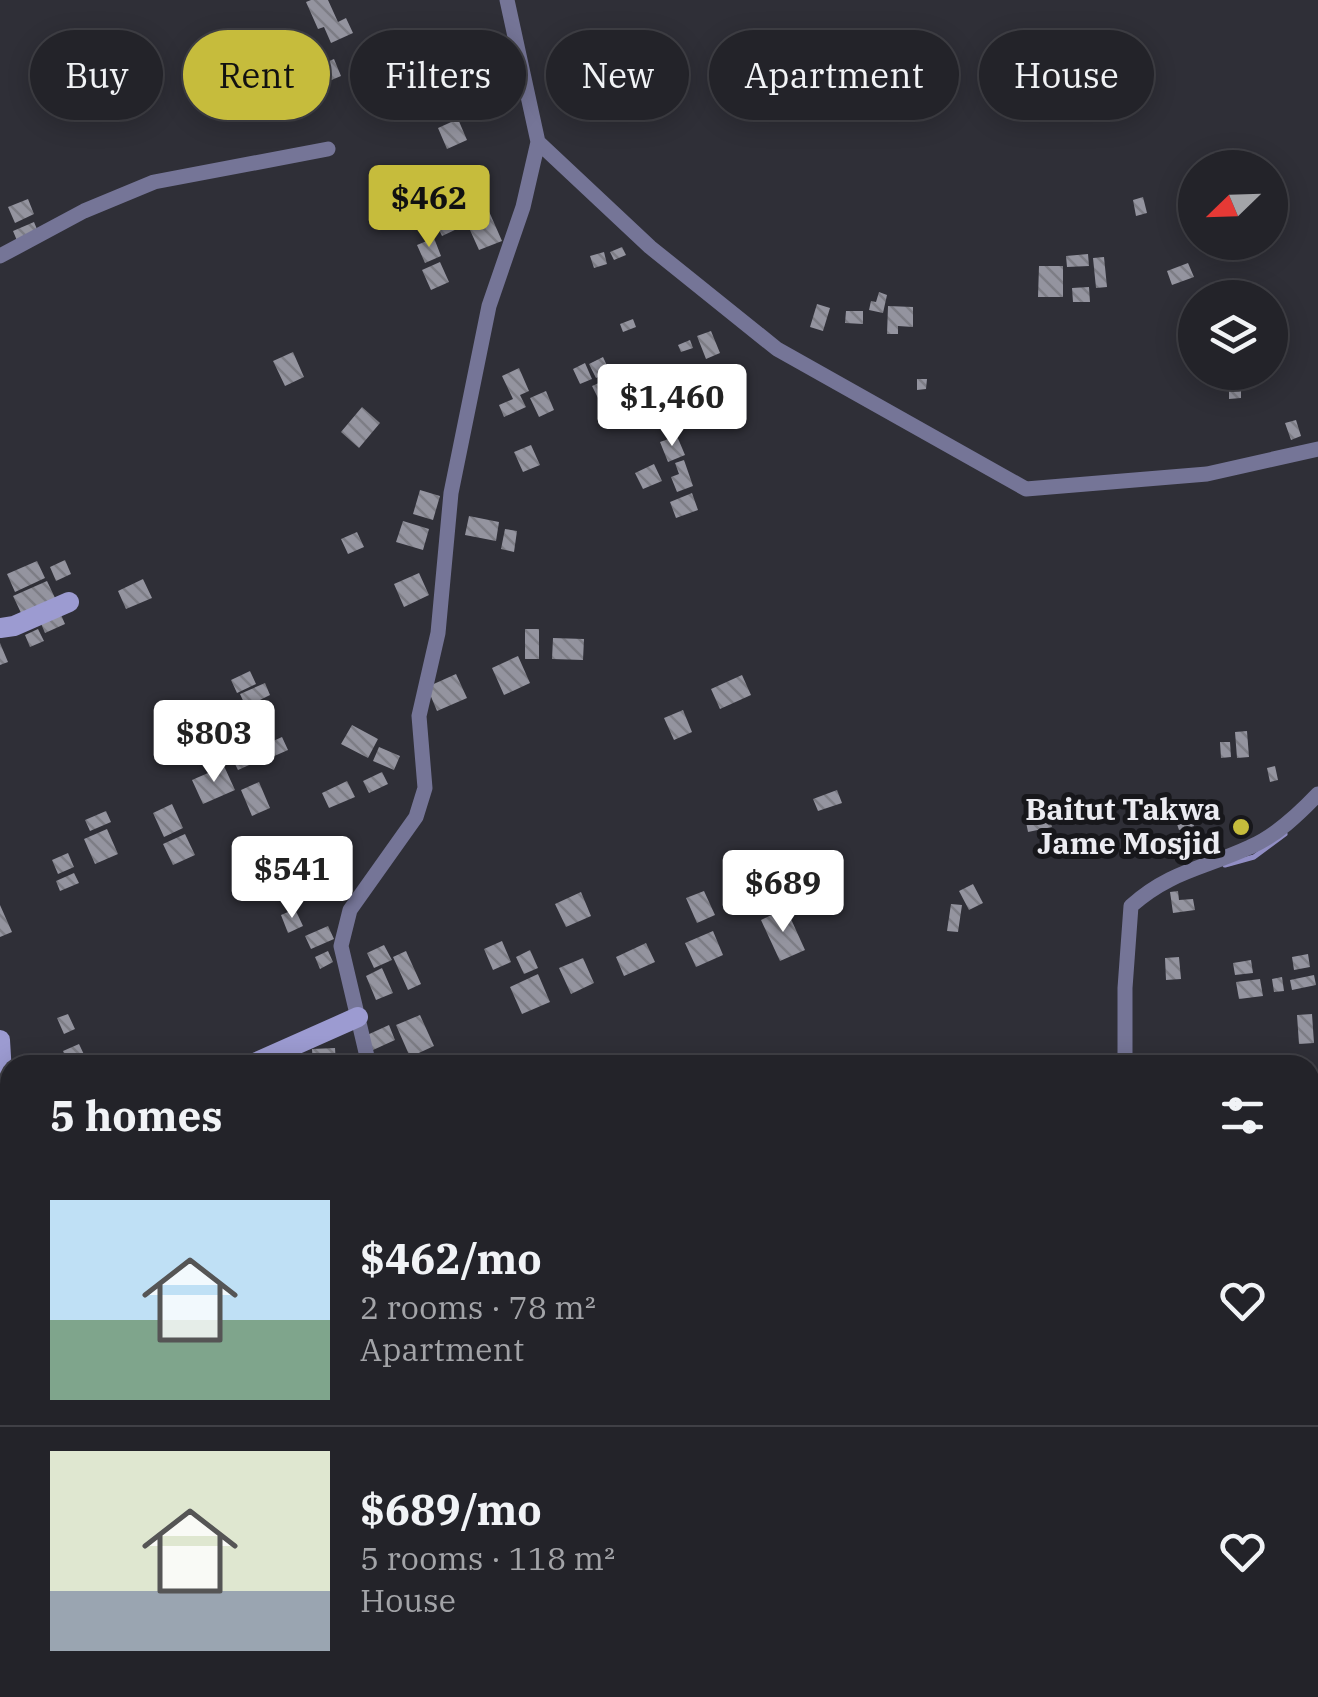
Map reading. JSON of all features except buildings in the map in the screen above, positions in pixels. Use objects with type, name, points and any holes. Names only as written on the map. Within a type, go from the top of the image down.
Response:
[{"type":"main road","points":[[0,628],[14,626],[69,602]]},
{"type":"main road","points":[[272,1055],[358,1017]]},
{"type":"street","points":[[367,1055],[341,946],[350,910],[416,817],[424,788],[418,716],[438,633],[451,494],[490,306],[523,206],[538,142],[507,0]]},
{"type":"street","points":[[538,142],[650,248],[778,350],[1026,489],[1207,474],[1318,449]]},
{"type":"street","points":[[0,256],[84,211],[154,182],[328,148]]},
{"type":"street","points":[[1125,1055],[1131,906],[1154,886],[1253,846],[1299,814],[1318,794]]},
{"type":"waterway","points":[[1225,865],[1254,857],[1285,834]]},
{"type":"place","name":"Baitut Takwa Jame Mosjid","points":[[1241,827]]}]
